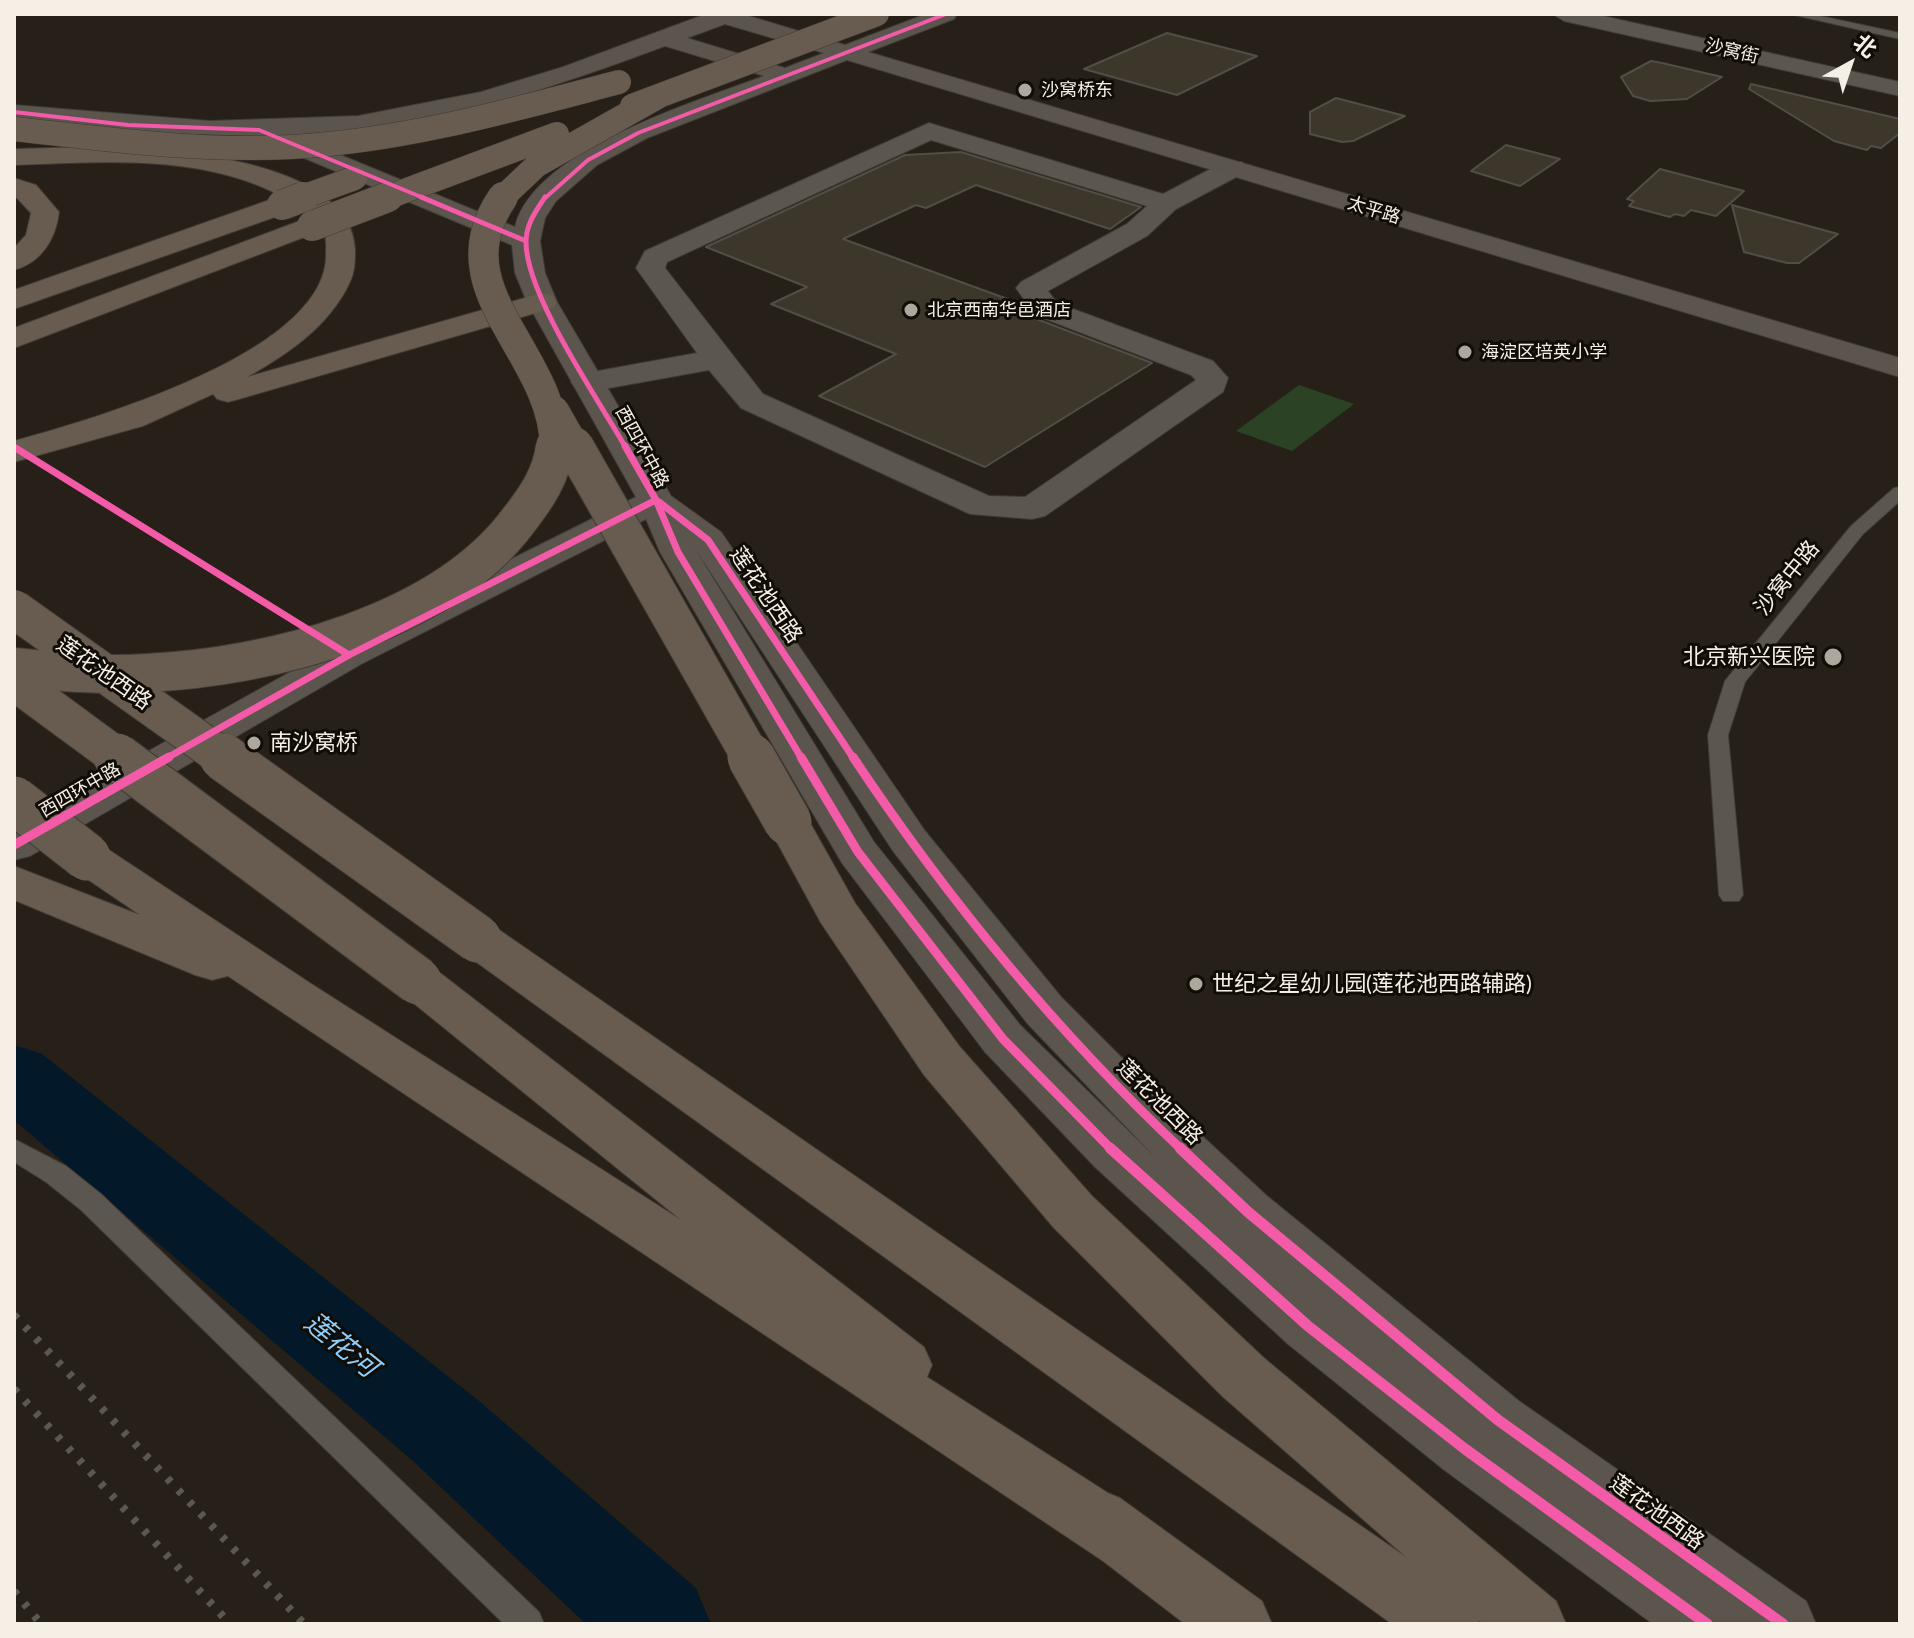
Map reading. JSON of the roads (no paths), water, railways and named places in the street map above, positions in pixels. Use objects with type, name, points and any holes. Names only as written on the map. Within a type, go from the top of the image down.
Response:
[{"type":"highway","points":[[14,339],[312,226],[808,14]]},
{"type":"highway","points":[[14,129],[199,146],[292,147],[359,140],[439,127],[619,82],[657,78],[877,14]]},
{"type":"highway","points":[[657,78],[508,189],[491,216],[481,242],[481,269],[491,294],[535,369],[552,409],[837,912],[942,1061],[1073,1212],[1243,1377],[1533,1624]]},
{"type":"highway","points":[[14,300],[619,82]]},
{"type":"highway","points":[[14,157],[173,158],[218,165],[290,189],[319,207],[338,228],[345,251],[339,280],[319,311],[238,370],[187,395],[105,427]]},
{"type":"highway","points":[[14,186],[27,191],[45,212],[43,233],[30,251],[14,261]]},
{"type":"highway","points":[[25,449],[542,302]]},
{"type":"highway","points":[[14,667],[102,675],[176,672],[323,642],[391,615],[443,589],[492,554],[527,516],[544,482],[555,446],[552,409]]},
{"type":"highway","name":"莲花池西路","points":[[14,609],[1447,1624]]},
{"type":"highway","points":[[14,681],[418,981],[1122,1538],[1239,1624]]},
{"type":"highway","points":[[14,800],[87,857],[293,996],[1122,1538]]},
{"type":"highway","points":[[30,889],[293,996]]},
{"type":"street","points":[[843,14],[903,31]]},
{"type":"street","points":[[259,130],[526,241],[531,218],[546,196],[588,160],[638,133],[946,14]]},
{"type":"street","points":[[14,112],[128,125],[259,130],[354,123],[421,113],[502,94],[724,15]]},
{"type":"street","name":"太平路","points":[[724,15],[1900,368]]},
{"type":"street","name":"沙窝街","points":[[1577,15],[1900,89]]},
{"type":"street","points":[[664,38],[786,76]]},
{"type":"street","points":[[1166,203],[929,131],[655,257],[650,268],[752,401],[983,506],[1032,508],[1212,385],[1212,378],[1202,368],[1046,309],[1031,288],[1137,230],[1166,203],[1233,168]]},
{"type":"street","name":"西四环中路","points":[[14,845],[349,655],[656,500],[542,302],[530,273],[526,241]]},
{"type":"street","points":[[587,382],[717,359]]},
{"type":"street","points":[[656,500],[678,552],[858,852],[1003,1039],[1114,1152],[1308,1326],[1465,1449],[1707,1624]]},
{"type":"street","name":"莲花池西路","points":[[656,500],[708,540],[918,853],[1044,1010],[1155,1124],[1248,1212],[1498,1420],[1783,1624]]},
{"type":"lane","points":[[1795,14],[1900,36]]},
{"type":"lane","points":[[1875,31],[1886,22]]},
{"type":"lane","name":"沙窝中路","points":[[1731,895],[1718,735],[1735,681],[1857,530],[1900,492]]},
{"type":"lane","points":[[14,1149],[56,1174],[91,1202],[527,1624]]},
{"type":"waterway","name":"莲花河","points":[[14,1075],[446,1431],[660,1624]]},
{"type":"railway","points":[[14,1315],[304,1624]]},
{"type":"railway","points":[[14,1389],[230,1624]]},
{"type":"railway","points":[[14,1591],[41,1624]]},
{"type":"place","name":"沙窝桥东","points":[[1025,90]]},
{"type":"place","name":"北京西南华邑酒店","points":[[911,310]]},
{"type":"place","name":"海淀区培英小学","points":[[1465,352]]},
{"type":"place","name":"北京新兴医院","points":[[1833,657]]},
{"type":"place","name":"南沙窝桥","points":[[254,743]]},
{"type":"place","name":"世纪之星幼儿园(莲花池西路辅路)","points":[[1196,984]]}]
